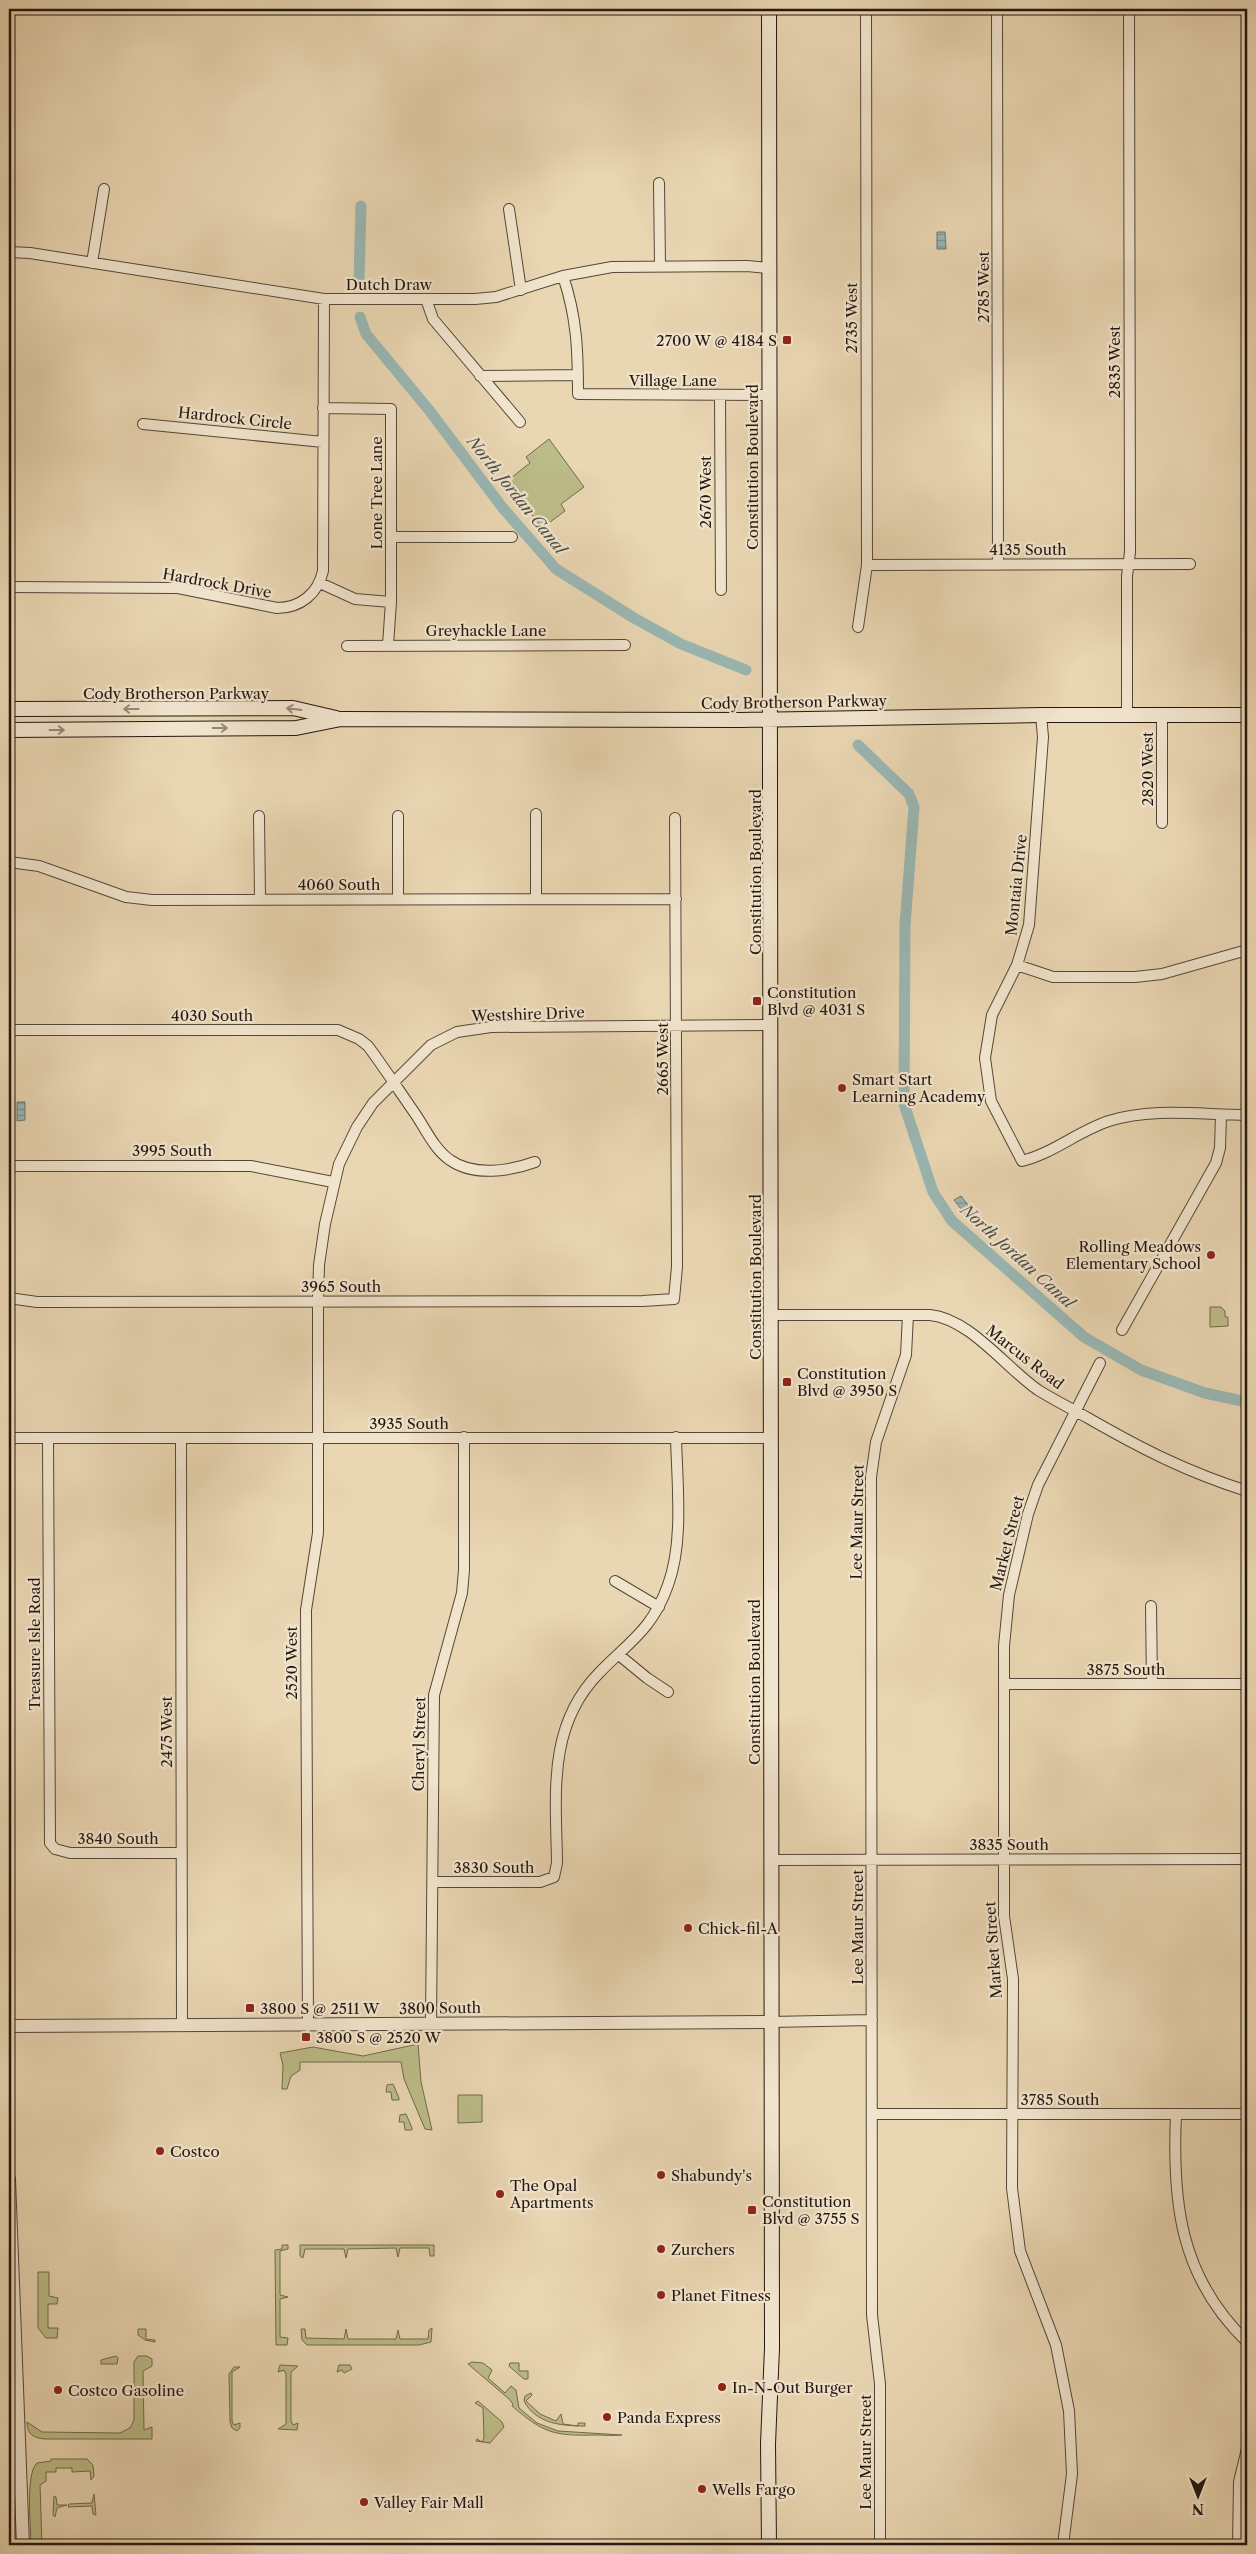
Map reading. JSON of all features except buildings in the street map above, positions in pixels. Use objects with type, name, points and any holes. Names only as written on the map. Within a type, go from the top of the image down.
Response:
[{"type":"main road","name":"Constitution Boulevard","points":[[769,9],[768,590],[771,720],[770,2022],[772,2348],[768,2444],[769,2545]]},
{"type":"main road","name":"Cody Brotherson Parkway","points":[[9,709],[293,708],[341,719]]},
{"type":"main road","name":"Cody Brotherson Parkway","points":[[9,730],[296,728],[341,719],[771,720],[1041,715],[1247,715]]},
{"type":"street","name":"2735 West","points":[[858,627],[867,565],[866,9]]},
{"type":"street","name":"2785 West","points":[[997,9],[998,564]]},
{"type":"street","name":"2835 West","points":[[1127,715],[1129,9]]},
{"type":"street","points":[[659,183],[660,265]]},
{"type":"street","points":[[92,263],[104,189]]},
{"type":"street","points":[[509,209],[521,290]]},
{"type":"street","name":"Dutch Draw","points":[[9,252],[324,299],[489,297],[521,290],[562,276],[612,267],[660,265],[768,268]]},
{"type":"street","points":[[480,376],[578,375],[575,322],[562,276]]},
{"type":"street","points":[[324,299],[323,571],[320,583],[355,599],[391,602]]},
{"type":"street","points":[[426,299],[432,318],[520,422]]},
{"type":"street","name":"Village Lane","points":[[578,375],[578,394],[768,395]]},
{"type":"street","name":"2670 West","points":[[720,395],[721,590]]},
{"type":"street","name":"Lone Tree Lane","points":[[323,408],[391,409],[391,602],[388,645]]},
{"type":"street","name":"Hardrock Circle","points":[[143,424],[323,442]]},
{"type":"street","points":[[391,537],[512,537]]},
{"type":"street","name":"4135 South","points":[[867,565],[1190,564]]},
{"type":"street","name":"Hardrock Drive","points":[[9,587],[178,588],[277,608],[302,602],[320,583]]},
{"type":"street","name":"Greyhackle Lane","points":[[348,646],[625,646]]},
{"type":"street","name":"Montaia Drive","points":[[1041,715],[1043,737],[1031,911],[1026,940],[1018,965],[992,1015],[985,1058],[991,1101],[1022,1161],[1042,1156],[1088,1130],[1122,1118],[1157,1114],[1221,1115]]},
{"type":"street","name":"2820 West","points":[[1162,715],[1162,824]]},
{"type":"street","points":[[536,814],[536,899]]},
{"type":"street","points":[[259,816],[260,899]]},
{"type":"street","points":[[398,816],[398,899]]},
{"type":"street","name":"2665 West","points":[[674,1299],[678,1267],[675,818]]},
{"type":"street","name":"4060 South","points":[[9,862],[39,866],[126,897],[152,900],[676,899]]},
{"type":"street","points":[[1018,965],[1053,977],[1135,977],[1162,974],[1247,950]]},
{"type":"street","name":"Westshire Drive","points":[[318,1301],[321,1244],[334,1182],[357,1127],[373,1103],[431,1045],[457,1032],[474,1028],[771,1025]]},
{"type":"street","name":"4030 South","points":[[9,1030],[338,1030],[368,1046],[430,1136],[451,1161],[468,1168],[487,1170],[514,1169],[535,1162]]},
{"type":"street","points":[[1122,1330],[1216,1163],[1220,1148],[1221,1115],[1247,1115]]},
{"type":"street","name":"3995 South","points":[[9,1166],[232,1165],[272,1169],[334,1182]]},
{"type":"street","name":"3965 South","points":[[9,1298],[37,1302],[643,1301],[674,1299]]},
{"type":"street","name":"2520 West","points":[[308,2026],[306,1610],[318,1533],[318,1301]]},
{"type":"street","name":"Lee Maur Street","points":[[880,2545],[880,2384],[872,2315],[871,1466],[876,1442],[906,1355],[908,1314]]},
{"type":"street","name":"Marcus Road","points":[[771,1315],[937,1315],[956,1322],[1038,1389],[1075,1411],[1169,1463],[1247,1491]]},
{"type":"street","name":"Market Street","points":[[1063,2545],[1072,2474],[1069,2411],[1056,2346],[1020,2251],[1012,2188],[1013,1979],[1004,1916],[1004,1684],[1007,1609],[1019,1543],[1038,1485],[1100,1363]]},
{"type":"street","name":"Cheryl Street","points":[[431,2024],[434,1695],[462,1593],[464,1570],[464,1437]]},
{"type":"street","points":[[668,1692],[619,1655],[634,1642],[659,1607],[669,1584],[675,1559],[676,1437]]},
{"type":"street","name":"3935 South","points":[[9,1438],[771,1438]]},
{"type":"street","name":"Treasure Isle Road","points":[[48,1438],[49,1836],[50,1843],[55,1849]]},
{"type":"street","name":"2475 West","points":[[181,1438],[182,2026]]},
{"type":"street","points":[[615,1581],[659,1607]]},
{"type":"street","points":[[1151,1606],[1152,1684]]},
{"type":"street","name":"3830 South","points":[[433,1882],[540,1882],[554,1877],[557,1863],[558,1755],[564,1728],[572,1709],[585,1688],[619,1655]]},
{"type":"street","name":"3875 South","points":[[1004,1684],[1247,1684]]},
{"type":"street","name":"3840 South","points":[[55,1849],[70,1853],[182,1853]]},
{"type":"street","name":"3835 South","points":[[770,1860],[1247,1859]]},
{"type":"street","name":"3800 South","points":[[9,2026],[308,2026],[872,2020]]},
{"type":"street","name":"3785 South","points":[[872,2114],[1247,2114]]},
{"type":"street","points":[[1176,2114],[1174,2182],[1182,2230],[1190,2253],[1210,2296],[1223,2315],[1247,2342]]},
{"type":"street","points":[[9,2179],[23,2545]]},
{"type":"street","points":[[1238,2545],[1239,2482],[1247,2449]]},
{"type":"green space","points":[[549,439],[584,487],[561,504],[565,511],[542,528],[507,481],[530,463],[526,457]]},
{"type":"green space","points":[[1210,1307],[1221,1307],[1225,1311],[1225,1317],[1228,1317],[1228,1326],[1210,1327]]},
{"type":"green space","points":[[418,2044],[421,2082],[432,2130],[425,2129],[404,2079],[401,2062],[300,2062],[300,2070],[291,2076],[287,2089],[282,2089],[283,2065],[280,2053],[313,2047],[363,2056]]},
{"type":"green space","points":[[393,2084],[399,2100],[392,2100],[391,2092],[386,2092],[387,2085]]},
{"type":"green space","points":[[458,2095],[482,2095],[482,2122],[458,2123]]},
{"type":"green space","points":[[406,2114],[412,2130],[405,2130],[404,2122],[399,2122],[400,2115]]},
{"type":"green space","points":[[282,2245],[288,2245],[288,2249],[280,2251],[280,2295],[288,2297],[280,2299],[280,2337],[288,2338],[287,2345],[276,2345],[275,2250],[282,2249]]},
{"type":"green space","points":[[300,2245],[434,2245],[434,2256],[430,2256],[429,2248],[400,2248],[398,2257],[396,2248],[348,2249],[346,2258],[344,2249],[305,2249],[303,2258],[300,2256]]},
{"type":"green space","points":[[38,2272],[49,2272],[49,2296],[58,2298],[57,2304],[48,2304],[48,2328],[58,2328],[57,2338],[46,2338],[38,2328]]},
{"type":"green space","points":[[432,2328],[431,2342],[419,2345],[307,2345],[302,2340],[301,2329],[305,2329],[306,2338],[344,2339],[346,2329],[348,2339],[396,2339],[398,2330],[400,2339],[428,2339],[429,2330]]},
{"type":"green space","points":[[138,2329],[146,2329],[146,2339],[155,2340],[155,2342],[145,2340],[138,2335]]},
{"type":"green space","points":[[116,2356],[118,2358],[117,2364],[101,2364],[101,2360]]},
{"type":"green space","points":[[138,2356],[147,2356],[152,2359],[152,2366],[143,2371],[144,2430],[152,2427],[152,2439],[45,2439],[32,2435],[27,2422],[42,2432],[120,2433],[130,2428],[134,2420],[134,2362]]},
{"type":"green space","points":[[472,2362],[483,2363],[492,2370],[488,2378],[505,2393],[511,2386],[516,2390],[519,2408],[537,2423],[558,2431],[622,2435],[569,2435],[541,2427],[512,2406],[513,2404],[509,2399],[468,2364]]},
{"type":"green space","points":[[510,2363],[519,2363],[519,2371],[528,2371],[528,2379],[524,2379],[509,2366]]},
{"type":"green space","points":[[280,2365],[298,2366],[291,2372],[291,2421],[293,2425],[298,2423],[297,2430],[278,2429],[286,2424],[286,2374],[284,2370],[278,2372]]},
{"type":"green space","points":[[339,2365],[350,2365],[352,2369],[344,2373],[342,2370],[337,2372]]},
{"type":"green space","points":[[234,2367],[240,2367],[232,2372],[232,2421],[234,2425],[240,2423],[240,2428],[237,2431],[232,2428],[230,2422],[229,2374]]},
{"type":"green space","points":[[531,2393],[532,2395],[526,2401],[540,2414],[556,2421],[561,2414],[563,2424],[577,2426],[559,2424],[550,2422],[535,2415],[524,2401],[525,2396]]},
{"type":"green space","points":[[478,2401],[502,2422],[504,2427],[490,2443],[482,2442],[484,2438],[483,2408],[475,2403]]},
{"type":"green space","points":[[578,2423],[585,2423],[585,2426],[578,2426]]},
{"type":"green space","points":[[51,2459],[87,2459],[93,2465],[94,2476],[91,2480],[90,2471],[72,2472],[72,2468],[56,2468],[56,2472],[46,2472],[46,2481],[40,2485],[42,2545],[31,2545],[29,2501],[33,2469],[37,2463],[51,2461]]},
{"type":"green space","points":[[94,2494],[96,2515],[93,2514],[92,2506],[68,2507],[69,2504],[92,2503]]},
{"type":"green space","points":[[54,2496],[56,2497],[57,2505],[67,2505],[57,2508],[55,2517],[53,2515]]},
{"type":"water","points":[[937,232],[945,232],[946,249],[937,249]]},
{"type":"water","points":[[17,1102],[25,1102],[25,1120],[17,1121]]},
{"type":"water","points":[[961,1196],[972,1210],[966,1215],[954,1200]]},
{"type":"waterway","name":"North Jordan Canal","points":[[359,282],[361,206]]},
{"type":"waterway","name":"North Jordan Canal","points":[[360,317],[366,334],[429,410],[502,507],[556,569],[634,618],[681,644],[746,670]]},
{"type":"waterway","name":"North Jordan Canal","points":[[858,745],[909,794],[914,807],[905,926],[904,1104],[933,1192],[952,1221],[1084,1337],[1141,1370],[1205,1393],[1247,1402]]},
{"type":"place","name":"2700 W @ 4184 S","points":[[787,340]]},
{"type":"place","name":"Constitution Blvd @ 4031 S","points":[[757,1001]]},
{"type":"place","name":"Smart Start Learning Academy","points":[[842,1088]]},
{"type":"place","name":"Rolling Meadows Elementary School","points":[[1211,1255]]},
{"type":"place","name":"Constitution Blvd @ 3950 S","points":[[787,1382]]},
{"type":"place","name":"Chick-fil-A","points":[[688,1928]]},
{"type":"place","name":"3800 S @ 2511 W","points":[[250,2008]]},
{"type":"place","name":"3800 S @ 2520 W","points":[[306,2037]]},
{"type":"place","name":"Costco","points":[[160,2151]]},
{"type":"place","name":"Shabundy's","points":[[661,2175]]},
{"type":"place","name":"The Opal Apartments","points":[[500,2194]]},
{"type":"place","name":"Constitution Blvd @ 3755 S","points":[[752,2210]]},
{"type":"place","name":"Zurchers","points":[[661,2249]]},
{"type":"place","name":"Planet Fitness","points":[[661,2295]]},
{"type":"place","name":"In-N-Out Burger","points":[[722,2387]]},
{"type":"place","name":"Costco Gasoline","points":[[58,2390]]},
{"type":"place","name":"Panda Express","points":[[607,2417]]},
{"type":"place","name":"Wells Fargo","points":[[702,2489]]},
{"type":"place","name":"Valley Fair Mall","points":[[364,2502]]}]
